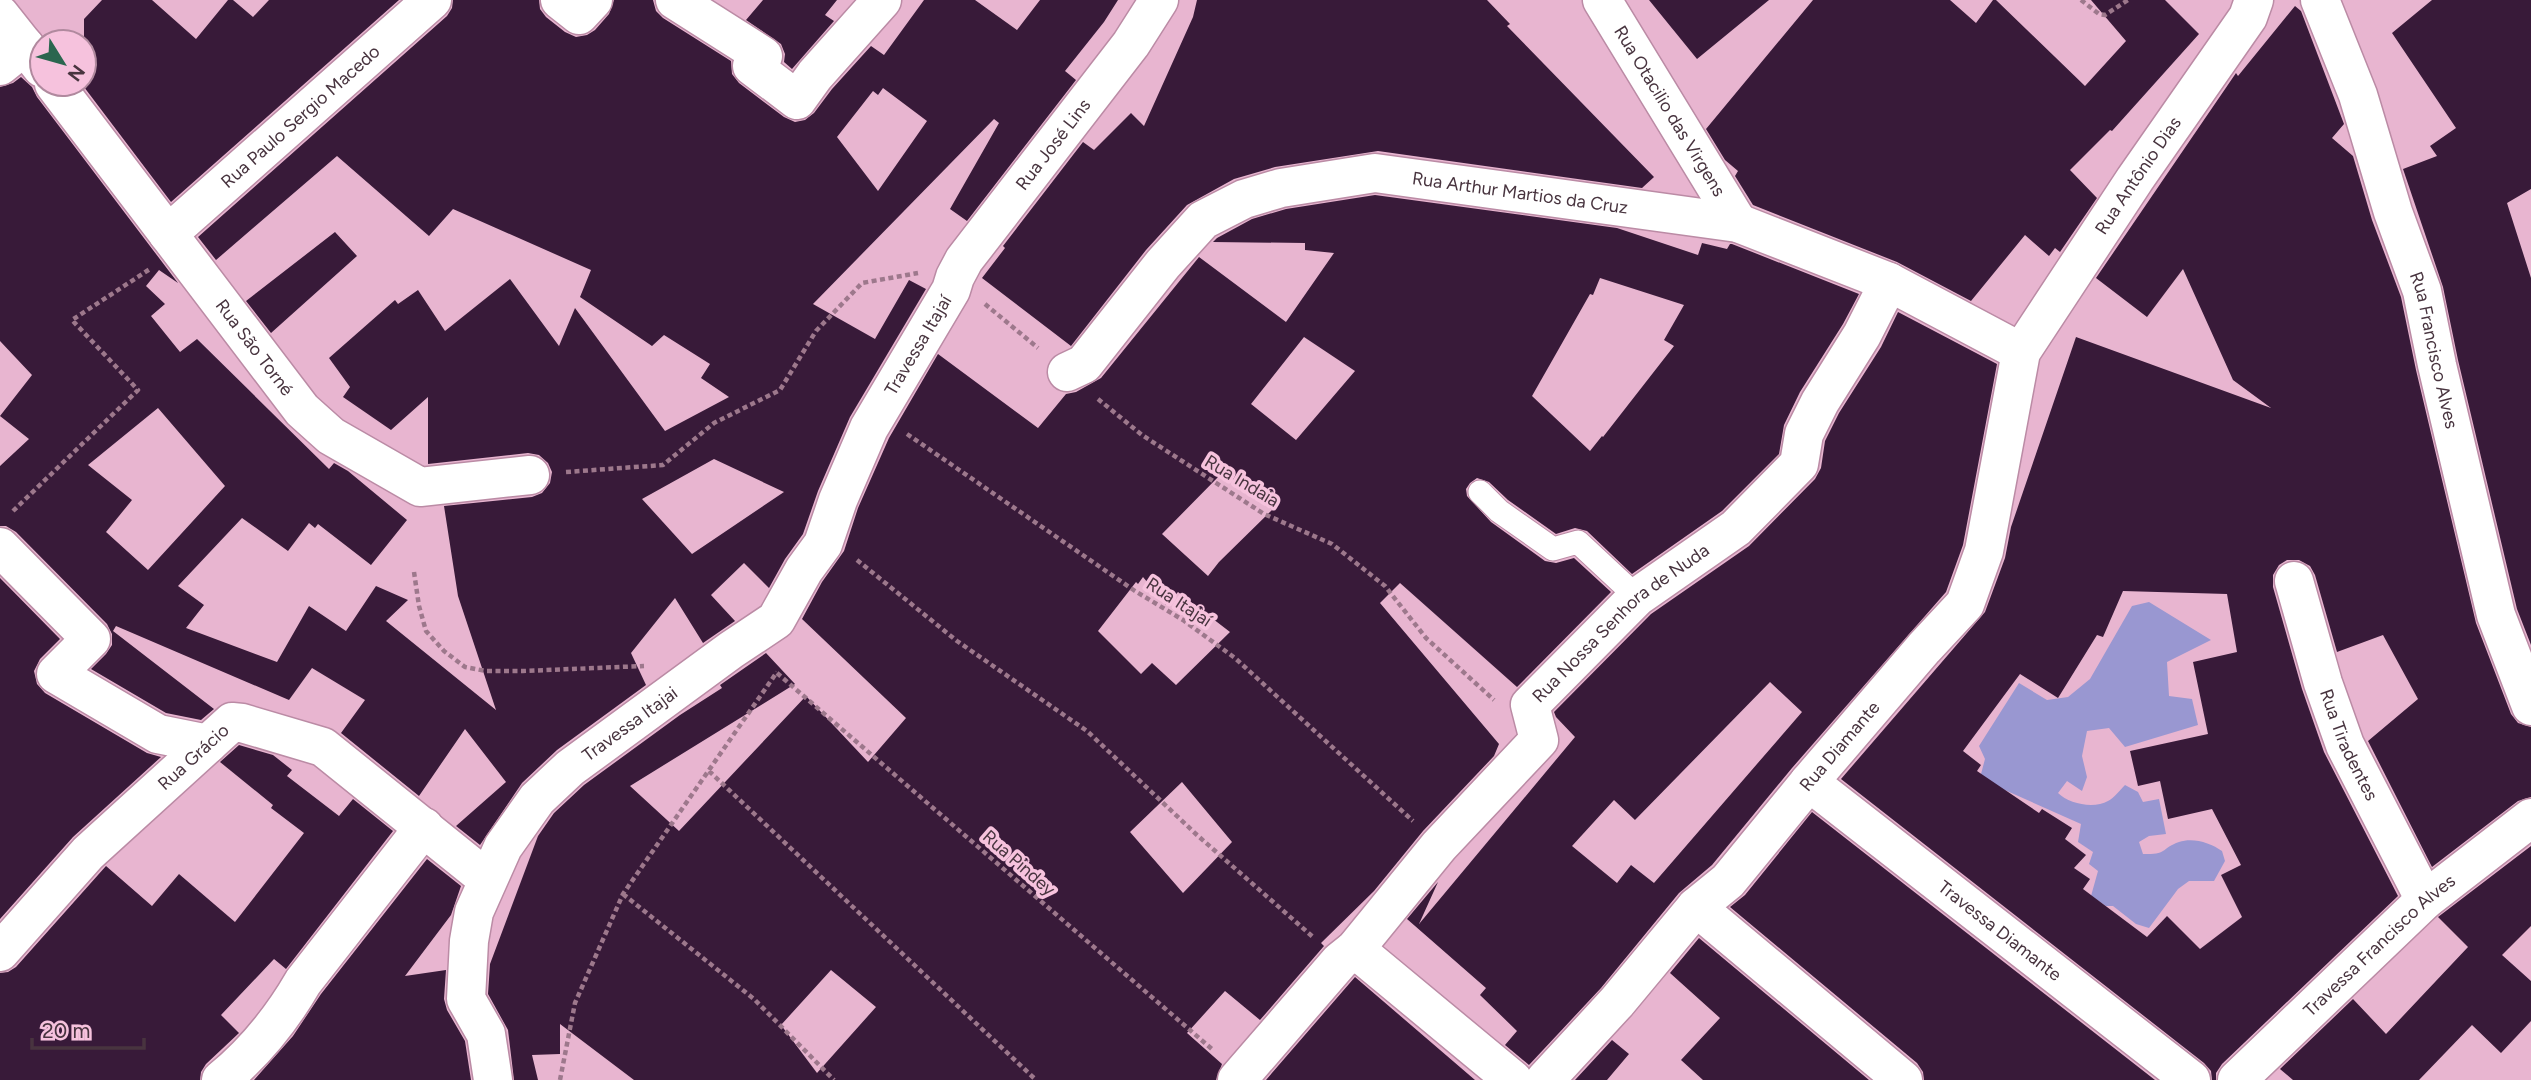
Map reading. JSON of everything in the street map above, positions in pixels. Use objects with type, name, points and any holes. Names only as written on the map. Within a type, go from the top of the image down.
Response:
[{"type":"street","name":"Rua Paulo Sergio Macedo","points":[[174,242],[432,0]]},
{"type":"street","points":[[559,0],[579,15],[593,0]]},
{"type":"street","points":[[676,0],[763,56],[752,66],[797,100],[815,75],[882,0]]},
{"type":"street","name":"Rua José Lins","points":[[953,283],[964,260],[1131,44],[1159,0]]},
{"type":"street","name":"Rua Otacilio das Virgens","points":[[1602,0],[1738,223]]},
{"type":"street","name":"Rua Antônio Dias","points":[[2021,352],[2135,179],[2248,17],[2255,0]]},
{"type":"street","name":"Rua Francisco Alves","points":[[2319,0],[2358,95],[2393,212],[2422,291],[2496,615],[2531,706]]},
{"type":"street","points":[[0,15],[22,60]]},
{"type":"street","name":"Rua São Torné","points":[[65,98],[302,410],[331,436],[420,487],[530,475]]},
{"type":"street","name":"Rua Arthur Martios da Cruz","points":[[1067,372],[1084,364],[1163,264],[1203,220],[1244,199],[1281,188],[1375,173],[1738,223],[1889,282],[2021,352]]},
{"type":"street","name":"Rua Nossa Senhora de Nuda","points":[[1539,740],[1530,705],[1637,597],[1736,528],[1799,464],[1804,434],[1820,402],[1862,335],[1889,282]]},
{"type":"street","name":"Travessa Itajaí","points":[[880,409],[953,283]]},
{"type":"street","name":"Rua Diamante","points":[[1545,1080],[1617,1002],[1696,907],[1728,881],[1808,782],[1965,604],[1984,551],[2021,352]]},
{"type":"street","name":"Travessa Itajai","points":[[493,1080],[486,1034],[466,999],[472,922],[487,879],[503,846],[530,808],[570,768],[730,650],[776,620],[804,570],[823,544],[838,500],[880,409]]},
{"type":"street","points":[[4,531],[91,639],[56,674],[158,734],[208,744]]},
{"type":"street","name":"Rua Tiradentes","points":[[2294,581],[2323,683],[2345,745],[2426,900]]},
{"type":"street","name":"Rua Grácio","points":[[0,952],[88,853],[232,722],[323,747],[487,879]]},
{"type":"street","points":[[1240,1077],[1348,955],[1439,846],[1539,740]]},
{"type":"street","name":"Travessa Diamante","points":[[1808,782],[2191,1080]]},
{"type":"street","name":"Travessa Francisco Alves","points":[[2236,1080],[2426,900],[2531,818]]},
{"type":"street","points":[[222,1080],[246,1060],[263,1040],[303,982],[424,827]]},
{"type":"street","points":[[1696,907],[1903,1080]]},
{"type":"street","points":[[1348,955],[1513,1080]]},
{"type":"lane","points":[[1480,492],[1499,511],[1553,549],[1578,542],[1637,597]]},
{"type":"path","points":[[2081,0],[2105,15],[2129,0]]},
{"type":"path","points":[[4,531],[138,390],[72,320],[174,242]]},
{"type":"path","points":[[530,475],[663,466],[714,423],[780,390],[816,331],[862,283],[917,272],[953,283]]},
{"type":"path","name":"Rua Indaia","points":[[953,283],[1153,442],[1264,514],[1332,544],[1385,586],[1426,638],[1539,740]]},
{"type":"path","name":"Rua Itajaí","points":[[880,409],[1213,641],[1439,846]]},
{"type":"path","points":[[827,535],[957,641],[1087,731],[1242,876],[1348,955]]},
{"type":"path","points":[[414,572],[426,631],[444,651],[465,667],[486,671],[523,671],[646,666]]},
{"type":"path","points":[[560,1080],[575,1003],[623,894],[777,673],[779,648],[776,620]]},
{"type":"path","name":"Rua Pindey","points":[[777,673],[1240,1077]]},
{"type":"path","points":[[709,771],[1036,1080]]},
{"type":"path","points":[[623,894],[754,999],[834,1080]]},
{"type":"shaded area","points":[[2149,602],[2211,640],[2167,662],[2169,696],[2192,699],[2198,725],[2125,747],[2109,728],[2087,731],[2082,756],[2087,777],[2082,791],[2067,781],[2058,793],[2075,802],[2096,805],[2110,800],[2125,785],[2138,792],[2143,802],[2159,799],[2166,834],[2149,836],[2139,842],[2143,854],[2161,852],[2173,844],[2190,840],[2207,843],[2222,851],[2225,861],[2214,881],[2189,881],[2178,889],[2149,928],[2136,924],[2113,906],[2106,906],[2091,896],[2098,871],[2089,864],[2093,852],[2078,842],[2081,824],[1998,787],[1981,774],[1985,759],[1979,746],[2019,683],[2047,700],[2068,697],[2090,679],[2132,606]]},
{"type":"building","points":[[102,0],[152,0],[196,39],[228,0],[233,0],[253,17],[269,0],[399,0],[171,202],[92,98],[98,98],[98,28],[84,28],[84,19]]},
{"type":"building","points":[[453,0],[539,0],[540,9],[546,17],[576,37],[595,30],[609,14],[614,0],[653,0],[656,11],[663,18],[731,61],[732,74],[739,83],[784,117],[795,122],[805,120],[814,113],[871,46],[884,55],[924,0],[975,0],[1017,30],[1040,0],[1118,0],[1065,71],[1076,80],[967,221],[950,209],[999,123],[994,119],[813,304],[875,339],[909,280],[926,289],[850,417],[818,491],[803,534],[769,588],[744,563],[711,595],[735,621],[703,643],[675,598],[631,653],[646,685],[557,750],[522,783],[480,845],[456,826],[506,782],[465,729],[419,796],[341,733],[365,700],[312,668],[289,700],[116,626],[113,631],[214,709],[201,720],[166,713],[91,669],[112,645],[112,634],[107,624],[16,532],[6,526],[0,526],[0,466],[29,439],[0,416],[32,375],[0,341],[0,87],[21,77],[28,83],[28,98],[38,98],[178,283],[159,270],[146,286],[165,304],[151,316],[180,352],[197,339],[329,469],[334,463],[348,471],[407,520],[371,565],[318,524],[315,528],[309,523],[288,551],[242,518],[178,586],[204,605],[186,628],[277,662],[309,606],[346,631],[376,586],[408,600],[386,621],[496,710],[458,596],[444,506],[532,497],[542,493],[550,483],[552,472],[548,463],[539,455],[528,453],[428,464],[428,397],[391,430],[343,397],[350,387],[329,358],[395,300],[398,304],[418,290],[445,331],[510,279],[559,346],[575,308],[665,431],[729,397],[701,378],[710,364],[664,335],[652,346],[580,297],[591,270],[453,209],[429,236],[337,156],[216,260],[198,237],[447,16]],"holes":[[[883,88],[927,121],[878,191],[837,137],[873,91],[878,95]],[[158,408],[225,486],[148,570],[106,532],[132,500],[88,465]],[[714,459],[784,492],[692,554],[642,499]]]},
{"type":"building","points":[[763,0],[837,0],[825,15],[834,21],[792,69],[784,62],[785,54],[781,44],[746,20]]},
{"type":"building","points":[[1197,0],[1487,0],[1510,24],[1507,26],[1654,177],[1642,188],[1378,151],[1275,167],[1234,179],[1187,205],[1146,250],[1071,346],[982,278],[1005,248],[1003,246],[1083,142],[1094,150],[1131,113],[1144,126],[1193,17]]},
{"type":"building","points":[[1649,0],[1769,0],[1697,59]]},
{"type":"building","points":[[1813,0],[1950,0],[1976,23],[1993,0],[1996,0],[2085,86],[2126,41],[2091,0],[2165,0],[2199,34],[2112,131],[2070,170],[2097,198],[2060,252],[2055,248],[2049,256],[2025,235],[1971,301],[1897,262],[1753,205],[1735,176],[1738,171],[1725,160],[1706,129]]},
{"type":"building","points":[[2432,0],[2531,0],[2531,189],[2507,203],[2531,278],[2531,645],[2517,609],[2443,287],[2403,169],[2437,156],[2430,146],[2456,128],[2392,33]]},
{"type":"building","points":[[2295,6],[2301,11],[2344,124],[2332,138],[2353,156],[2372,220],[2401,297],[2476,623],[2511,714],[2518,723],[2531,727],[2531,797],[2518,801],[2432,867],[2368,741],[2418,699],[2383,635],[2337,652],[2310,566],[2299,560],[2287,560],[2279,565],[2273,575],[2273,587],[2302,689],[2324,752],[2398,896],[2222,1064],[2216,1073],[2216,1080],[2212,1080],[2211,1071],[2204,1063],[1841,779],[1985,612],[2076,337],[2271,408],[2233,380],[2183,269],[2147,317],[2096,278],[2236,73],[2238,76]],"holes":[[[2123,591],[2227,594],[2237,652],[2193,662],[2208,734],[2130,751],[2138,786],[2160,781],[2168,819],[2212,809],[2241,865],[2221,875],[2242,917],[2200,949],[2167,916],[2147,937],[2083,889],[2090,879],[2074,868],[2086,855],[2065,839],[2072,828],[2042,809],[2039,813],[1977,771],[1981,765],[1963,751],[2020,674],[2058,698],[2097,635],[2103,637]]]},
{"type":"building","points":[[1375,195],[1617,228],[1698,255],[1702,243],[1727,249],[1732,244],[1859,294],[1800,392],[1784,425],[1779,454],[1722,511],[1632,574],[1587,531],[1575,528],[1556,534],[1508,500],[1489,482],[1477,478],[1470,483],[1466,489],[1467,496],[1491,522],[1545,561],[1556,563],[1574,558],[1611,592],[1517,687],[1400,583],[1380,603],[1499,744],[1494,756],[1423,831],[1374,891],[1321,943],[1324,946],[1260,1020],[1225,991],[1187,1033],[1222,1064],[1216,1080],[634,1080],[560,1024],[560,1054],[532,1055],[538,1080],[514,1080],[508,1030],[488,994],[490,964],[538,836],[554,813],[584,785],[722,688],[720,685],[766,653],[795,684],[630,786],[679,831],[806,696],[868,762],[906,718],[802,619],[822,582],[844,551],[858,508],[889,438],[938,354],[1038,428],[1066,394],[1076,392],[1101,378],[1199,257],[1286,322],[1334,253],[1305,250],[1305,243],[1213,242],[1252,219],[1286,209]],"holes":[[[1600,278],[1684,305],[1664,340],[1674,346],[1590,451],[1532,396],[1590,294],[1593,295]],[[1304,337],[1355,371],[1296,440],[1251,404]],[[1223,472],[1272,510],[1208,576],[1162,534]],[[1143,577],[1166,605],[1178,592],[1230,632],[1176,685],[1152,663],[1141,674],[1098,631],[1136,582],[1138,584]],[[1182,782],[1232,842],[1183,893],[1130,832]],[[831,970],[876,1007],[817,1073],[781,1025]]]},
{"type":"building","points":[[335,232],[357,256],[271,333],[246,301]]},
{"type":"building","points":[[1898,312],[1997,364],[1963,545],[1946,592],[1792,768],[1712,865],[1679,893],[1601,988],[1529,1065],[1505,1045],[1517,1031],[1480,995],[1486,988],[1407,919],[1438,882],[1419,924],[1575,737],[1554,712],[1651,614],[1749,546],[1815,479],[1821,468],[1825,441],[1839,413],[1881,347]],"holes":[[[1770,682],[1802,712],[1654,883],[1631,865],[1617,883],[1572,846],[1614,800],[1635,820]]]},
{"type":"building","points":[[0,578],[60,639],[40,659],[34,671],[37,684],[45,693],[147,753],[161,757],[73,837],[0,919]]},
{"type":"building","points":[[239,745],[273,755],[292,770],[287,776],[339,816],[353,799],[393,831],[286,969],[274,959],[221,1015],[239,1033],[206,1064],[200,1080],[0,1080],[0,973],[16,967],[106,866],[152,906],[179,874],[235,922],[304,833],[271,808],[273,805],[220,762]]},
{"type":"building","points":[[1812,812],[2155,1080],[1924,1080],[1923,1072],[1917,1063],[1730,907],[1745,895]]},
{"type":"building","points":[[2531,846],[2531,926],[2502,955],[2531,981],[2531,1021],[2501,1053],[2472,1025],[2419,1080],[2293,1080],[2280,1069],[2353,999],[2386,1034],[2468,947],[2438,917]]},
{"type":"building","points":[[427,859],[461,886],[451,915],[405,976],[446,970],[444,999],[447,1010],[465,1041],[471,1080],[254,1080],[293,1036],[321,994]]},
{"type":"building","points":[[1699,938],[1869,1080],[1703,1080],[1681,1060],[1720,1018],[1670,973]]},
{"type":"building","points":[[1355,977],[1475,1080],[1266,1080]]},
{"type":"building","points":[[1612,1040],[1629,1054],[1607,1080],[1575,1080]]}]
